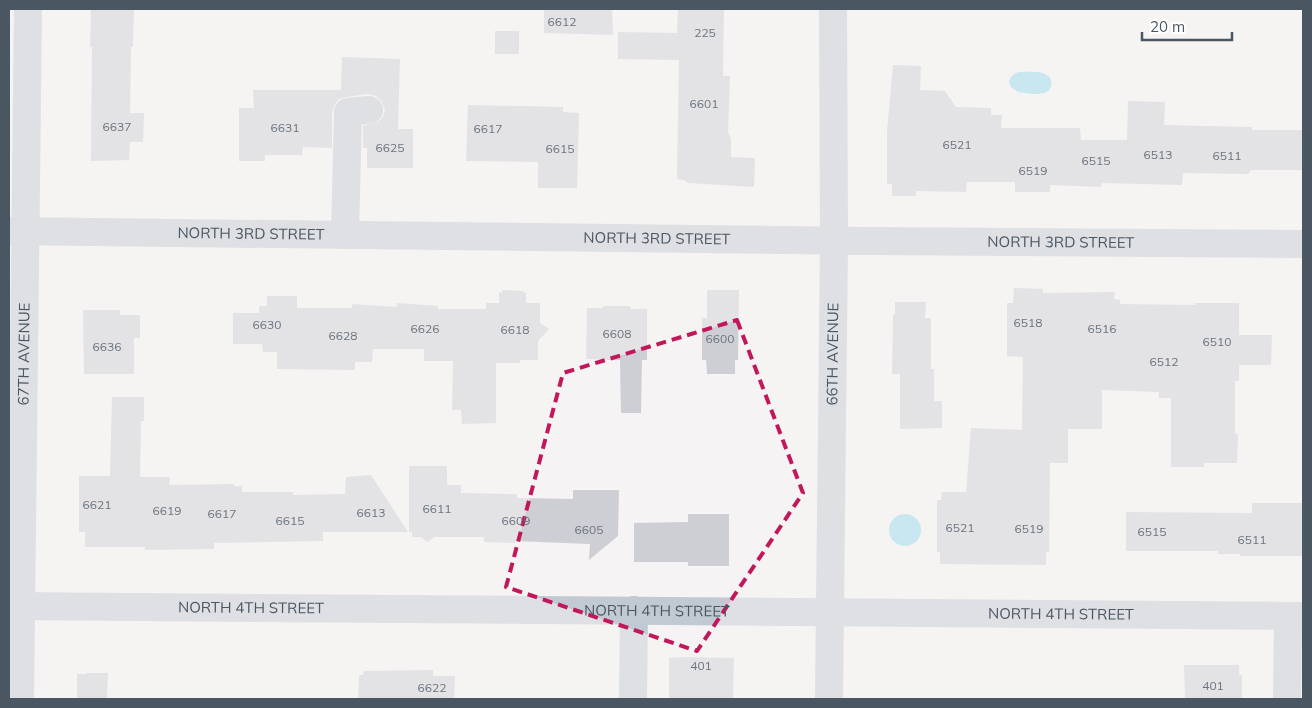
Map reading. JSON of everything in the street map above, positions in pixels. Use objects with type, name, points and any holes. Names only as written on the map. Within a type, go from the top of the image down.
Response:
[{"type":"street","name":"67TH AVENUE","points":[[20,699],[15,606],[17,231],[28,9]]},
{"type":"street","name":"66TH AVENUE","points":[[829,699],[834,241],[833,9]]},
{"type":"street","points":[[345,235],[348,112],[369,110]]},
{"type":"street","name":"NORTH 3RD STREET","points":[[17,231],[834,241],[1303,244]]},
{"type":"street","name":"NORTH 4TH STREET","points":[[15,606],[1295,616]]},
{"type":"street","points":[[633,699],[634,610]]},
{"type":"street","points":[[1286,699],[1295,616]]},
{"type":"highlighted area","points":[[737,320],[803,493],[697,651],[506,587],[563,373]]},
{"type":"water","points":[[1019,72],[1045,74],[1051,81],[1050,89],[1040,94],[1018,92],[1011,87],[1009,82],[1012,76]]},
{"type":"water","points":[[905,514],[917,518],[921,530],[917,542],[905,546],[893,542],[889,530],[893,518]]},
{"type":"building","points":[[91,9],[134,9],[133,47],[131,47],[130,113],[144,113],[143,142],[130,142],[129,160],[91,161]]},
{"type":"building","points":[[544,9],[612,9],[613,35],[544,33]]},
{"type":"building","points":[[678,9],[724,9],[723,76],[730,76],[728,132],[731,139],[731,157],[755,158],[754,187],[688,183],[677,179],[679,60],[618,59],[618,32],[677,33]]},
{"type":"building","points":[[495,31],[519,31],[519,54],[495,54]]},
{"type":"building","points":[[342,57],[400,59],[398,129],[413,129],[413,168],[367,168],[367,148],[363,148],[363,126],[378,122],[383,117],[385,109],[376,96],[368,94],[339,99],[335,104],[332,112],[332,148],[303,147],[302,155],[265,155],[265,161],[239,161],[239,108],[254,108],[253,90],[341,90]]},
{"type":"building","points":[[893,65],[921,66],[920,90],[945,91],[956,107],[991,108],[991,115],[1002,115],[1001,128],[1080,128],[1081,140],[1127,140],[1128,101],[1165,102],[1164,125],[1252,127],[1252,130],[1303,130],[1303,170],[1251,170],[1248,174],[1183,173],[1182,185],[1102,183],[1101,187],[1050,185],[1050,192],[1015,192],[1015,182],[967,182],[966,192],[916,191],[916,196],[892,196],[892,184],[887,184],[887,131]]},
{"type":"building","points":[[468,105],[563,107],[563,112],[579,113],[577,188],[538,188],[538,162],[466,161]]},
{"type":"building","points":[[1014,288],[1043,289],[1043,293],[1115,292],[1114,299],[1120,300],[1120,304],[1195,305],[1195,303],[1239,303],[1239,335],[1272,335],[1271,365],[1239,365],[1239,381],[1235,381],[1235,434],[1238,434],[1237,463],[1204,463],[1204,467],[1171,467],[1171,398],[1159,398],[1159,392],[1102,390],[1102,429],[1068,429],[1068,463],[1050,463],[1049,552],[1046,552],[1046,565],[940,564],[940,552],[937,552],[937,500],[941,500],[942,492],[966,492],[971,428],[1022,430],[1023,357],[1007,356],[1007,303],[1013,303]]},
{"type":"building","points":[[502,290],[523,291],[526,293],[526,303],[540,303],[540,323],[549,329],[538,341],[538,360],[520,360],[520,363],[496,363],[496,423],[462,424],[461,410],[452,410],[453,361],[424,361],[424,349],[373,349],[372,362],[355,362],[355,370],[277,369],[277,352],[263,352],[262,344],[233,344],[233,313],[259,313],[259,306],[267,306],[267,296],[297,296],[297,308],[352,308],[352,304],[397,307],[397,303],[438,306],[438,309],[486,309],[486,303],[499,303],[499,292],[502,293]]},
{"type":"building","points":[[707,290],[739,290],[738,360],[735,360],[735,374],[707,374],[706,360],[702,360],[702,318],[707,318]]},
{"type":"building","points":[[895,302],[926,302],[925,318],[931,318],[931,369],[934,369],[934,401],[942,401],[942,428],[900,429],[900,374],[892,374]]},
{"type":"building","points":[[603,306],[630,306],[631,309],[647,309],[647,360],[642,360],[641,413],[621,413],[620,360],[586,359],[587,308],[603,308]]},
{"type":"building","points":[[83,310],[120,310],[120,315],[140,315],[140,338],[134,338],[134,374],[84,374]]},
{"type":"building","points":[[112,397],[144,397],[144,421],[141,421],[140,477],[170,477],[169,485],[234,484],[234,486],[242,486],[242,492],[293,492],[293,495],[345,494],[346,477],[371,475],[408,532],[323,532],[323,541],[214,543],[214,549],[145,550],[145,547],[85,547],[85,532],[79,532],[79,476],[110,476]]},
{"type":"building","points":[[409,466],[447,466],[447,485],[461,485],[461,493],[517,494],[517,498],[573,499],[573,490],[619,490],[618,536],[589,560],[590,544],[515,541],[515,543],[484,542],[484,537],[435,537],[427,542],[421,537],[412,537],[412,532],[409,532]]},
{"type":"building","points":[[1252,503],[1303,503],[1303,556],[1240,556],[1240,554],[1218,554],[1218,551],[1126,551],[1126,512],[1252,513]]},
{"type":"building","points":[[688,514],[729,514],[729,566],[688,566],[688,562],[634,562],[634,523],[688,522]]},
{"type":"building","points":[[669,658],[734,658],[733,699],[669,699]]},
{"type":"building","points":[[1184,665],[1239,665],[1239,675],[1242,675],[1242,699],[1185,699]]},
{"type":"building","points":[[433,670],[433,676],[455,676],[454,699],[358,699],[359,675],[363,675],[364,671]]},
{"type":"building","points":[[108,673],[107,699],[77,699],[77,674]]}]
